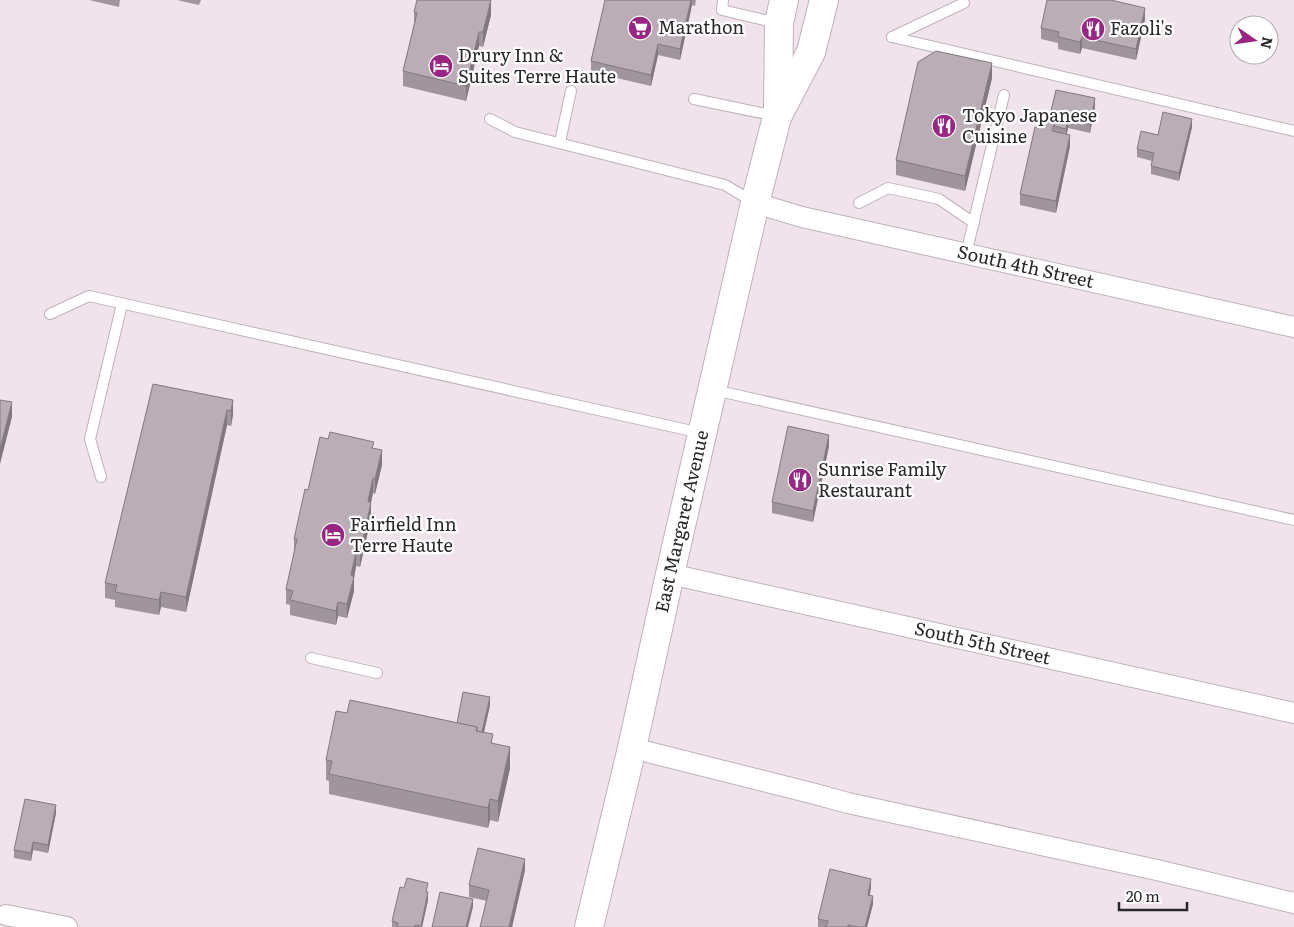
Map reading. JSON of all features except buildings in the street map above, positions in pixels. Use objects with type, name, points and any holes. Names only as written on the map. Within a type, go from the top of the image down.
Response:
[{"type":"main road","points":[[777,116],[811,52],[824,0]]},
{"type":"main road","points":[[777,116],[782,12]]},
{"type":"main road","name":"East Margaret Avenue","points":[[589,927],[777,116]]},
{"type":"street","name":"South 4th Street","points":[[756,203],[802,217],[1294,328]]},
{"type":"street","name":"South 5th Street","points":[[670,574],[1294,714]]},
{"type":"street","points":[[632,748],[848,804],[1157,870],[1294,903]]},
{"type":"street","points":[[6,915],[67,927]]},
{"type":"lane","points":[[723,0],[722,10],[782,12]]},
{"type":"lane","points":[[964,3],[892,38],[1294,130]]},
{"type":"lane","points":[[560,142],[571,91]]},
{"type":"lane","points":[[966,254],[1004,95]]},
{"type":"lane","points":[[694,99],[777,116]]},
{"type":"lane","points":[[490,119],[515,132],[725,185],[756,203]]},
{"type":"lane","points":[[859,203],[888,188],[939,200],[974,223]]},
{"type":"lane","points":[[50,314],[89,296],[702,434]]},
{"type":"lane","points":[[100,476],[90,439],[122,304]]},
{"type":"lane","points":[[712,390],[1294,520]]},
{"type":"lane","points":[[311,658],[377,673]]},
{"type":"place","name":"Marathon","points":[[640,28]]},
{"type":"place","name":"Fazoli's","points":[[1093,29]]},
{"type":"place","name":"Drury Inn & Suites Terre Haute","points":[[441,66]]},
{"type":"place","name":"Tokyo Japanese Cuisine","points":[[944,126]]},
{"type":"place","name":"Sunrise Family Restaurant","points":[[800,480]]},
{"type":"place","name":"Fairfield Inn Terre Haute","points":[[333,535]]}]
